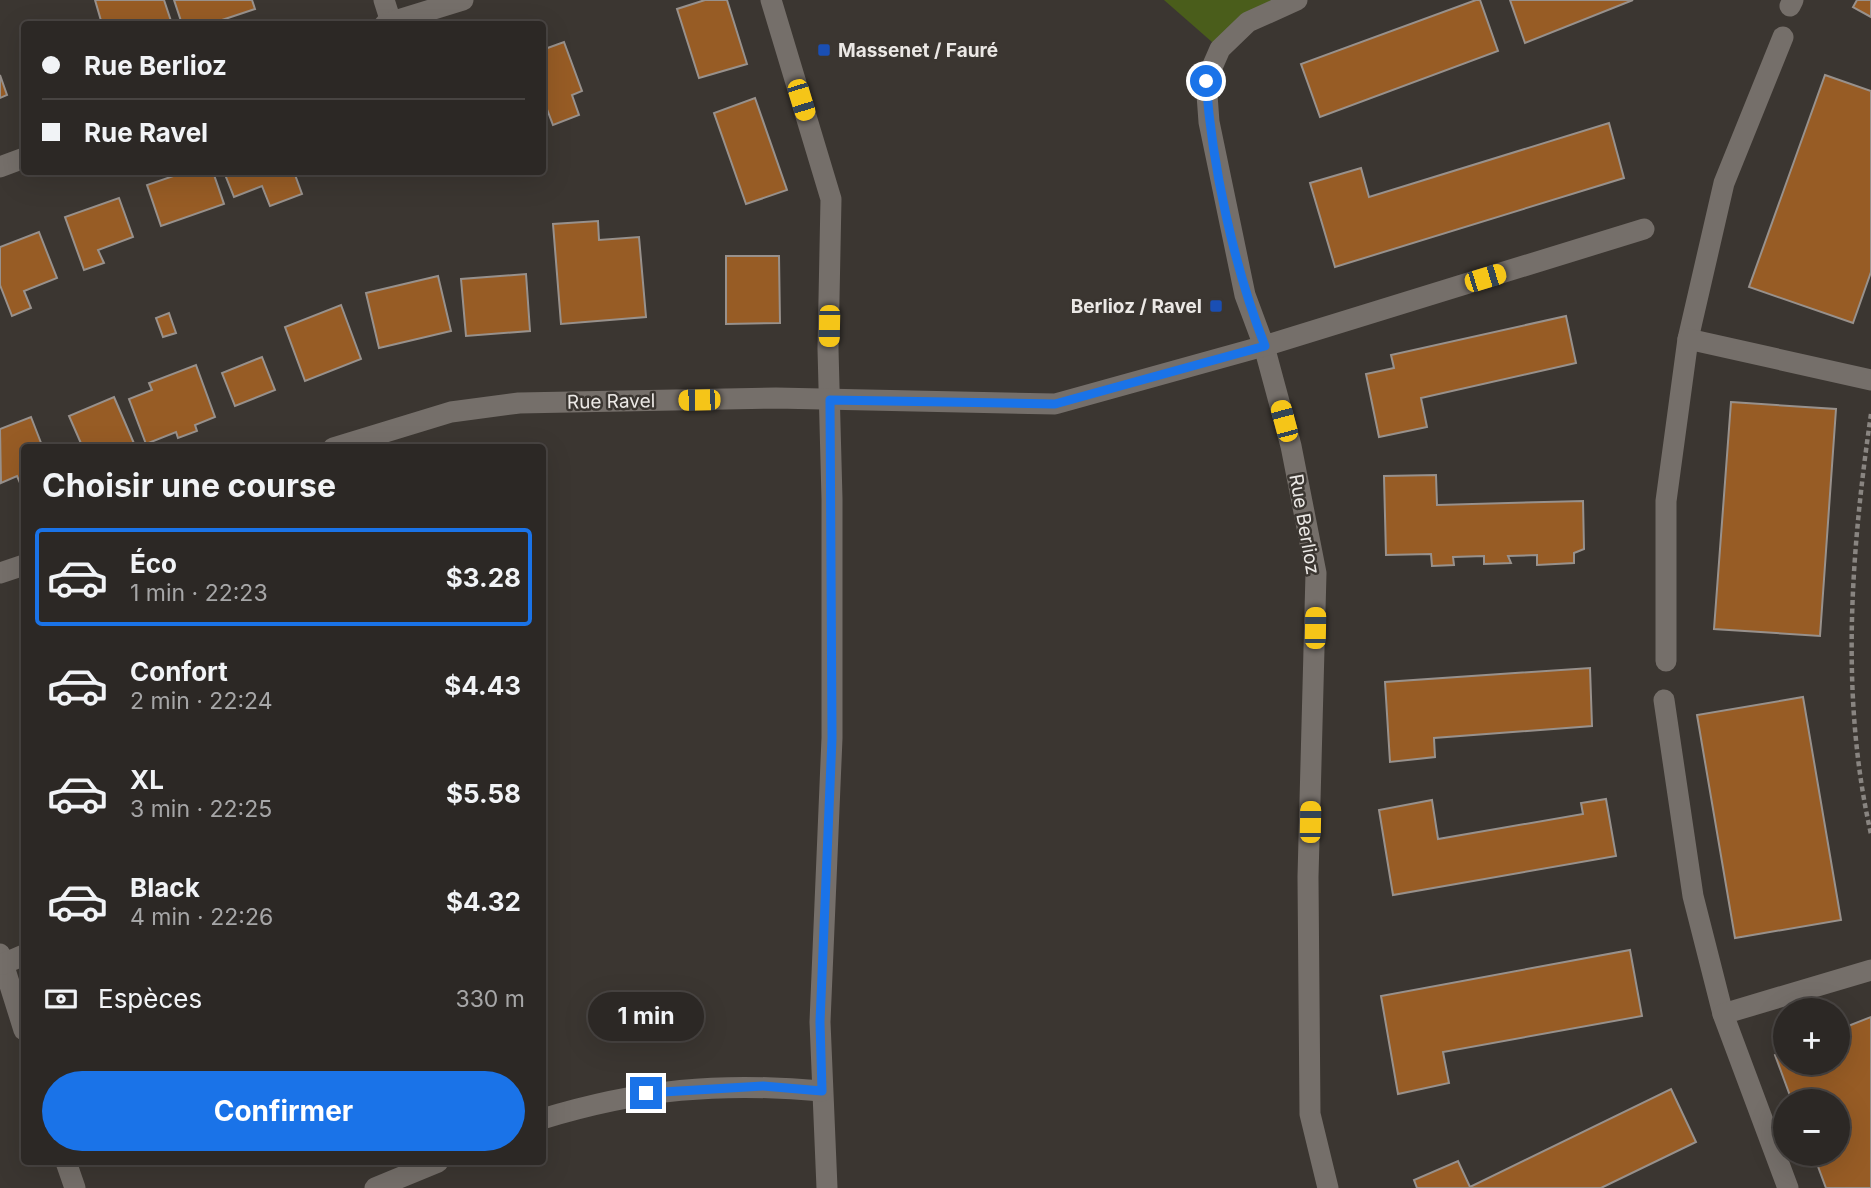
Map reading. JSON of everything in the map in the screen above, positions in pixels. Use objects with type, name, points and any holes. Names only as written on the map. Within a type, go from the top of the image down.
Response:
[{"type":"street","points":[[384,0],[388,21]]},
{"type":"street","points":[[395,21],[463,0]]},
{"type":"street","points":[[771,0],[831,199],[832,738],[820,1022],[827,1188]]},
{"type":"street","name":"Rue Berlioz","points":[[1297,0],[1248,22],[1220,49],[1206,81],[1209,122],[1245,295],[1265,346],[1291,446],[1316,573],[1308,877],[1310,1114],[1328,1188]]},
{"type":"street","points":[[1666,662],[1666,501],[1688,339],[1724,183],[1783,37]]},
{"type":"street","points":[[0,167],[21,159]]},
{"type":"street","name":"Rue Ravel","points":[[346,444],[452,412],[519,403],[776,398],[1055,404],[1265,346],[1644,229]]},
{"type":"street","points":[[1688,339],[1871,380]]},
{"type":"street","points":[[0,573],[21,566]]},
{"type":"street","points":[[1664,700],[1693,896],[1723,1014],[1788,1188]]},
{"type":"street","points":[[21,956],[2,959],[21,1020]]},
{"type":"street","points":[[1723,1014],[1871,970]]},
{"type":"street","points":[[546,1118],[603,1100],[667,1090],[763,1086],[822,1091]]},
{"type":"street","points":[[67,1165],[75,1188]]},
{"type":"street","points":[[374,1188],[431,1165]]},
{"type":"path","points":[[1871,414],[1858,505],[1852,651],[1861,789],[1871,834]]},
{"type":"green space","points":[[1164,0],[1274,0],[1220,49]]},
{"type":"building","points":[[95,0],[164,0],[171,21],[101,21]]},
{"type":"building","points":[[174,0],[252,0],[255,9],[219,21],[181,21]]},
{"type":"building","points":[[705,0],[727,0],[747,64],[699,78],[677,9]]},
{"type":"building","points":[[1480,0],[1498,51],[1320,117],[1301,64]]},
{"type":"building","points":[[1510,0],[1633,0],[1525,43]]},
{"type":"building","points":[[1857,0],[1871,0],[1871,17],[1853,7]]},
{"type":"building","points":[[564,42],[582,91],[572,95],[579,115],[553,125],[546,107],[546,49]]},
{"type":"building","points":[[0,75],[7,95],[0,98]]},
{"type":"building","points":[[1825,75],[1871,91],[1871,272],[1853,323],[1749,287]]},
{"type":"building","points":[[755,98],[787,190],[746,204],[714,113]]},
{"type":"building","points":[[1609,123],[1624,178],[1335,267],[1310,183],[1361,168],[1369,197]]},
{"type":"building","points":[[176,175],[214,175],[224,204],[161,226],[147,185]]},
{"type":"building","points":[[225,175],[295,175],[302,194],[270,206],[262,186],[234,197]]},
{"type":"building","points":[[119,198],[133,237],[98,250],[104,263],[84,270],[65,217]]},
{"type":"building","points":[[598,221],[599,240],[639,237],[646,317],[561,324],[553,224]]},
{"type":"building","points":[[39,232],[57,278],[24,291],[31,308],[12,316],[0,285],[0,247]]},
{"type":"building","points":[[726,256],[779,256],[780,323],[726,324]]},
{"type":"building","points":[[526,274],[530,331],[466,336],[461,279]]},
{"type":"building","points":[[438,276],[451,331],[379,348],[366,293]]},
{"type":"building","points":[[341,305],[361,359],[305,381],[285,327]]},
{"type":"building","points":[[169,313],[176,333],[163,337],[156,318]]},
{"type":"building","points":[[1566,316],[1576,363],[1421,398],[1427,427],[1379,437],[1366,374],[1394,368],[1391,355]]},
{"type":"building","points":[[262,357],[275,390],[235,406],[222,373]]},
{"type":"building","points":[[196,365],[215,417],[195,425],[197,431],[178,438],[176,432],[146,444],[129,399],[152,390],[149,383]]},
{"type":"building","points":[[114,397],[134,444],[81,444],[69,416]]},
{"type":"building","points":[[1731,402],[1836,409],[1820,636],[1714,629]]},
{"type":"building","points":[[31,417],[41,444],[21,444],[20,483],[17,476],[1,483],[0,429]]},
{"type":"building","points":[[1436,475],[1437,505],[1583,501],[1584,549],[1574,553],[1574,563],[1537,565],[1537,555],[1508,556],[1511,563],[1484,564],[1484,556],[1453,557],[1454,565],[1432,566],[1431,554],[1386,555],[1384,476]]},
{"type":"building","points":[[1590,668],[1592,726],[1434,738],[1435,757],[1390,762],[1385,682]]},
{"type":"building","points":[[1803,697],[1841,920],[1735,938],[1697,715]]},
{"type":"building","points":[[1606,799],[1616,856],[1393,895],[1379,810],[1432,800],[1438,839],[1583,814],[1581,803]]},
{"type":"building","points":[[1630,950],[1642,1016],[1443,1052],[1449,1083],[1398,1094],[1381,996]]},
{"type":"building","points":[[1871,1017],[1871,1188],[1826,1188],[1818,1166],[1850,1166],[1850,1089],[1788,1089],[1782,1075],[1850,1075],[1850,1025]]},
{"type":"building","points":[[1671,1089],[1696,1142],[1601,1188],[1417,1188],[1414,1180],[1458,1161],[1470,1187]]},
{"type":"place","name":"Massenet / Fauré","points":[[824,50]]},
{"type":"place","name":"Berlioz / Ravel","points":[[1216,306]]},
{"type":"route","points":[[646,1093],[763,1086],[822,1091],[821,974],[832,738],[830,400],[1055,404],[1265,346],[1245,295],[1209,122],[1206,81]]}]
